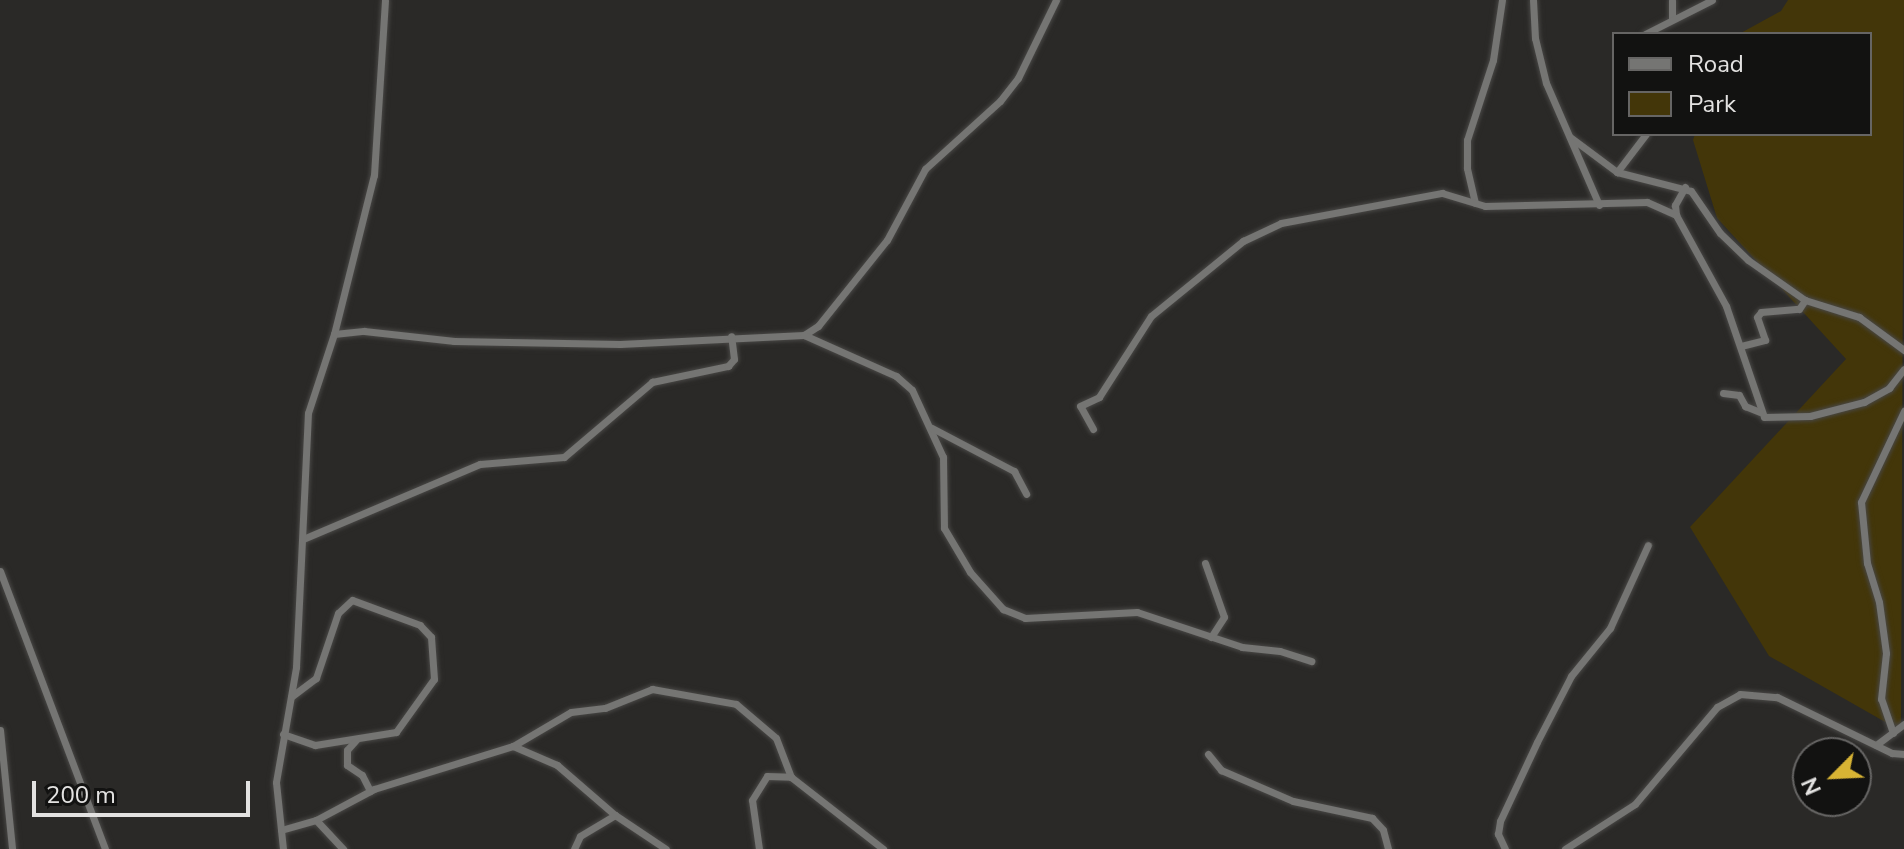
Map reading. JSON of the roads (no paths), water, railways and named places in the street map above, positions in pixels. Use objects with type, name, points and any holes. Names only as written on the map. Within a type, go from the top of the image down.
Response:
[{"type":"street","points":[[283,849],[276,782],[291,697],[303,539],[308,413],[334,334],[374,175],[385,0]]},
{"type":"street","points":[[804,335],[818,326],[887,240],[925,169],[994,108],[1018,78],[1056,0]]},
{"type":"street","points":[[1475,203],[1467,168],[1467,140],[1493,60],[1502,0]]},
{"type":"street","points":[[1533,0],[1539,58],[1599,205]]},
{"type":"street","points":[[1672,0],[1672,18]]},
{"type":"street","points":[[1648,32],[1712,0]]},
{"type":"street","points":[[1617,172],[1644,136]]},
{"type":"street","points":[[1570,137],[1617,172],[1685,187],[1733,247],[1805,300],[1859,317],[1904,350]]},
{"type":"street","points":[[1685,187],[1675,205],[1676,215],[1721,297],[1741,346],[1760,412]]},
{"type":"street","points":[[1093,429],[1080,406],[1099,397],[1151,316],[1243,241],[1281,223],[1364,204],[1442,193],[1475,203],[1599,205],[1647,202],[1676,215]]},
{"type":"street","points":[[1741,346],[1765,340],[1757,317],[1761,312],[1799,309],[1805,300]]},
{"type":"street","points":[[334,334],[364,331],[454,341],[591,344],[804,335],[906,383],[931,427],[943,457],[944,528],[970,572],[1003,609],[1025,618],[1121,610],[1211,637],[1311,661]]},
{"type":"street","points":[[303,539],[480,464],[564,457],[652,382],[728,366],[734,359],[731,336]]},
{"type":"street","points":[[1723,393],[1739,395],[1745,406],[1779,420],[1826,413],[1889,388],[1904,369]]},
{"type":"street","points":[[1893,733],[1881,699],[1886,653],[1879,602],[1867,563],[1861,502],[1904,411]]},
{"type":"street","points":[[931,427],[1014,471],[1026,494]]},
{"type":"street","points":[[1505,849],[1498,834],[1500,821],[1577,667],[1610,628],[1648,545]]},
{"type":"street","points":[[1205,563],[1224,617],[1211,637]]},
{"type":"street","points":[[0,571],[105,849]]},
{"type":"street","points":[[283,734],[307,744],[391,735],[421,704],[437,665],[431,637],[420,625],[352,600],[338,613],[316,678],[291,697]]},
{"type":"street","points":[[281,830],[316,820],[370,791],[513,746],[571,712],[605,708],[652,689],[736,704],[776,738],[791,777],[883,849]]},
{"type":"street","points":[[1565,849],[1635,804],[1717,707],[1740,694],[1777,697],[1876,745],[1904,754]]},
{"type":"street","points":[[1876,745],[1904,724]]},
{"type":"street","points":[[0,730],[12,849]]},
{"type":"street","points":[[356,740],[347,750],[347,765],[362,775],[370,791]]},
{"type":"street","points":[[513,746],[570,774],[615,815],[666,849]]},
{"type":"street","points":[[1208,754],[1221,770],[1293,801],[1372,818],[1383,830],[1388,849]]},
{"type":"street","points":[[759,849],[752,800],[767,776],[791,777]]},
{"type":"street","points":[[574,849],[580,836],[615,815]]},
{"type":"street","points":[[316,820],[343,849]]}]
